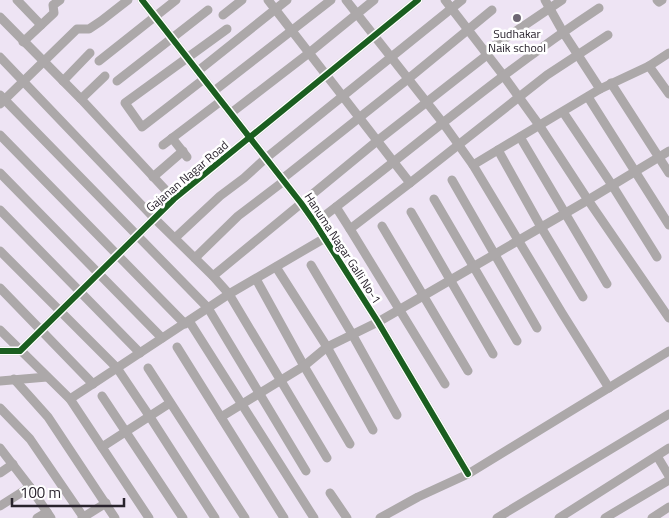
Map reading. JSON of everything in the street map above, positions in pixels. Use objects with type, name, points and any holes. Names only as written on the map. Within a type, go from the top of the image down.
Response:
[{"type":"street","points":[[17,0],[41,25]]},
{"type":"street","points":[[23,42],[54,13],[52,5],[60,0]]},
{"type":"street","points":[[128,0],[89,29],[77,29],[2,99],[208,308],[306,471]]},
{"type":"street","name":"Hanuma Nagar Galli No-1","points":[[142,0],[316,223],[378,322],[468,474]]},
{"type":"street","points":[[99,61],[176,0]]},
{"type":"street","points":[[223,15],[242,0]]},
{"type":"street","points":[[268,0],[410,183]]},
{"type":"street","points":[[198,71],[288,0]]},
{"type":"street","points":[[214,91],[331,0]]},
{"type":"street","points":[[346,0],[459,144],[609,388]]},
{"type":"street","points":[[231,113],[374,0]]},
{"type":"street","name":"Gajanan Nagar Road","points":[[20,351],[174,199],[418,0]]},
{"type":"street","points":[[444,0],[539,125],[669,318]]},
{"type":"street","points":[[175,238],[220,196],[342,95],[462,0]]},
{"type":"street","points":[[213,276],[486,53],[548,4],[562,0]]},
{"type":"street","points":[[657,0],[659,2],[662,0]]},
{"type":"street","points":[[548,4],[563,32],[600,90]]},
{"type":"street","points":[[316,223],[503,76],[563,32],[600,8]]},
{"type":"street","points":[[117,81],[208,10]]},
{"type":"street","points":[[195,258],[238,216],[492,10]]},
{"type":"street","name":"Gajanan Nagar Road","points":[[0,17],[174,199]]},
{"type":"street","points":[[204,79],[142,127],[125,103],[227,29]]},
{"type":"street","points":[[350,229],[547,75],[608,35]]},
{"type":"street","points":[[63,81],[90,53]]},
{"type":"street","points":[[473,165],[611,83],[649,66],[669,53]]},
{"type":"street","points":[[0,57],[229,294],[327,458]]},
{"type":"street","points":[[649,66],[669,94]]},
{"type":"street","points":[[80,99],[105,76]]},
{"type":"street","points":[[611,83],[669,173]]},
{"type":"street","points":[[588,97],[669,225]]},
{"type":"street","points":[[163,145],[221,101]]},
{"type":"street","points":[[563,112],[657,257]]},
{"type":"street","points":[[0,135],[117,255],[187,322],[242,404],[314,518]]},
{"type":"street","points":[[520,137],[607,284]]},
{"type":"street","points":[[153,177],[185,154],[172,138]]},
{"type":"street","points":[[498,150],[582,297]]},
{"type":"street","points":[[220,416],[304,366],[327,347],[399,310],[669,151]]},
{"type":"street","points":[[0,173],[162,338]]},
{"type":"street","points":[[452,180],[537,328]]},
{"type":"street","points":[[434,199],[517,341]]},
{"type":"street","points":[[336,208],[445,384]]},
{"type":"street","points":[[0,210],[140,353]]},
{"type":"street","points":[[412,212],[493,354]]},
{"type":"street","points":[[382,226],[468,371]]},
{"type":"street","points":[[70,399],[229,294],[325,238]]},
{"type":"street","points":[[0,251],[117,368],[214,518]]},
{"type":"street","points":[[311,265],[397,415]]},
{"type":"street","points":[[276,267],[327,347],[373,430]]},
{"type":"street","points":[[256,278],[304,366],[350,444]]},
{"type":"street","points":[[0,288],[93,384]]},
{"type":"street","points":[[0,330],[70,399],[148,518]]},
{"type":"street","points":[[177,347],[284,518]]},
{"type":"street","points":[[0,351],[20,351]]},
{"type":"street","points":[[380,518],[418,497],[468,474],[669,351]]},
{"type":"street","points":[[148,368],[245,518]]},
{"type":"street","points":[[0,381],[47,377]]},
{"type":"street","points":[[14,379],[48,417],[115,518]]},
{"type":"street","points":[[102,396],[183,518]]},
{"type":"street","points":[[102,447],[170,403]]},
{"type":"street","points":[[0,408],[30,439],[83,518],[106,503]]},
{"type":"street","points":[[497,518],[669,414]]},
{"type":"street","points":[[0,448],[49,515],[37,518]]},
{"type":"street","points":[[559,518],[669,448]]},
{"type":"street","points":[[605,518],[669,478],[657,456]]},
{"type":"street","points":[[0,472],[13,464]]},
{"type":"street","points":[[0,506],[30,487]]},
{"type":"street","points":[[330,493],[347,518]]},
{"type":"street","points":[[657,517],[669,507]]},
{"type":"cycle path","points":[[142,0],[315,223],[378,322],[468,474]]},
{"type":"cycle path","points":[[0,351],[20,351],[174,199],[418,0]]},
{"type":"place","name":"Sudhakar Naik school","points":[[517,18]]}]
